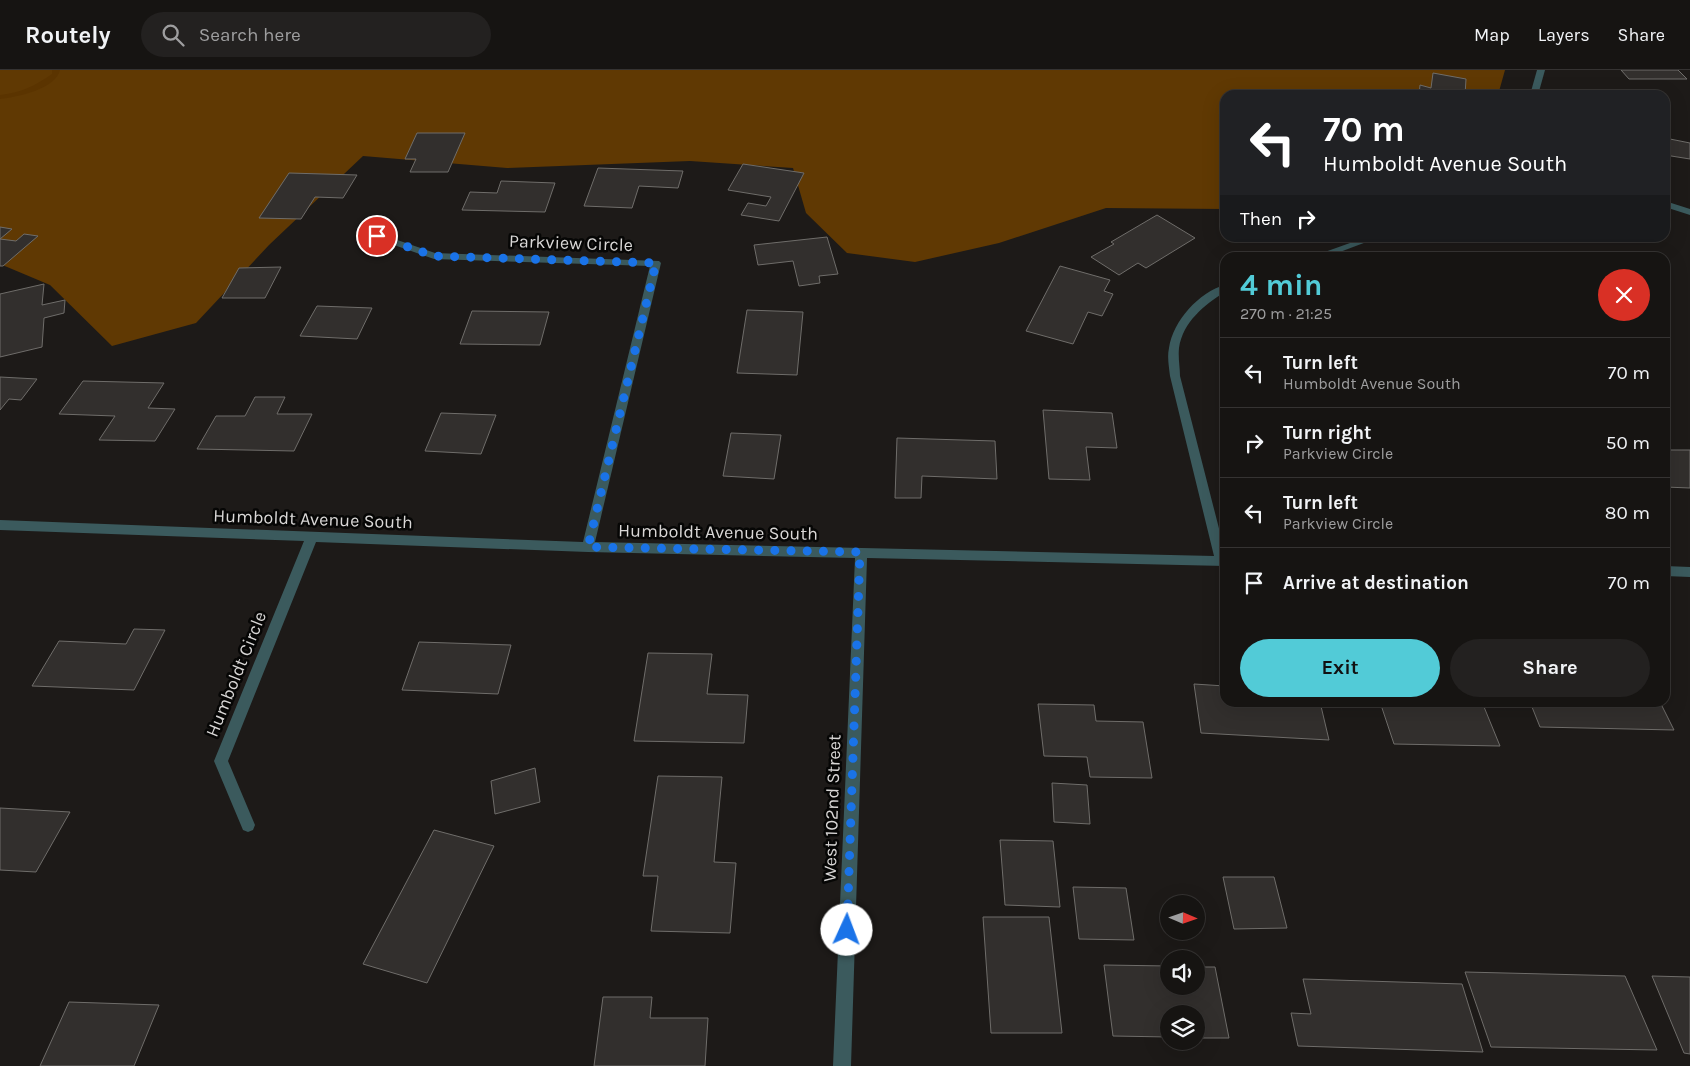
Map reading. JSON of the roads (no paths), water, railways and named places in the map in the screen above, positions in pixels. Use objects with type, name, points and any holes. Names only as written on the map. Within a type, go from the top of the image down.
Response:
[{"type":"street","points":[[1535,90],[1541,70]]},
{"type":"street","points":[[1670,206],[1690,212]]},
{"type":"street","name":"Parkview Circle","points":[[377,236],[434,256],[656,263],[588,547]]},
{"type":"street","points":[[1331,252],[1360,242]]},
{"type":"street","points":[[1220,291],[1206,298],[1185,319],[1174,345],[1175,376],[1220,549]]},
{"type":"street","name":"Humboldt Avenue South","points":[[0,525],[588,547],[1220,561]]},
{"type":"street","name":"Humboldt Circle","points":[[248,826],[221,761],[312,537]]},
{"type":"street","name":"West 102nd Street","points":[[842,1066],[860,552]]},
{"type":"street","points":[[1670,571],[1690,572]]},
{"type":"waterway","points":[[0,97],[16,95],[36,88],[55,75],[56,70]]}]
